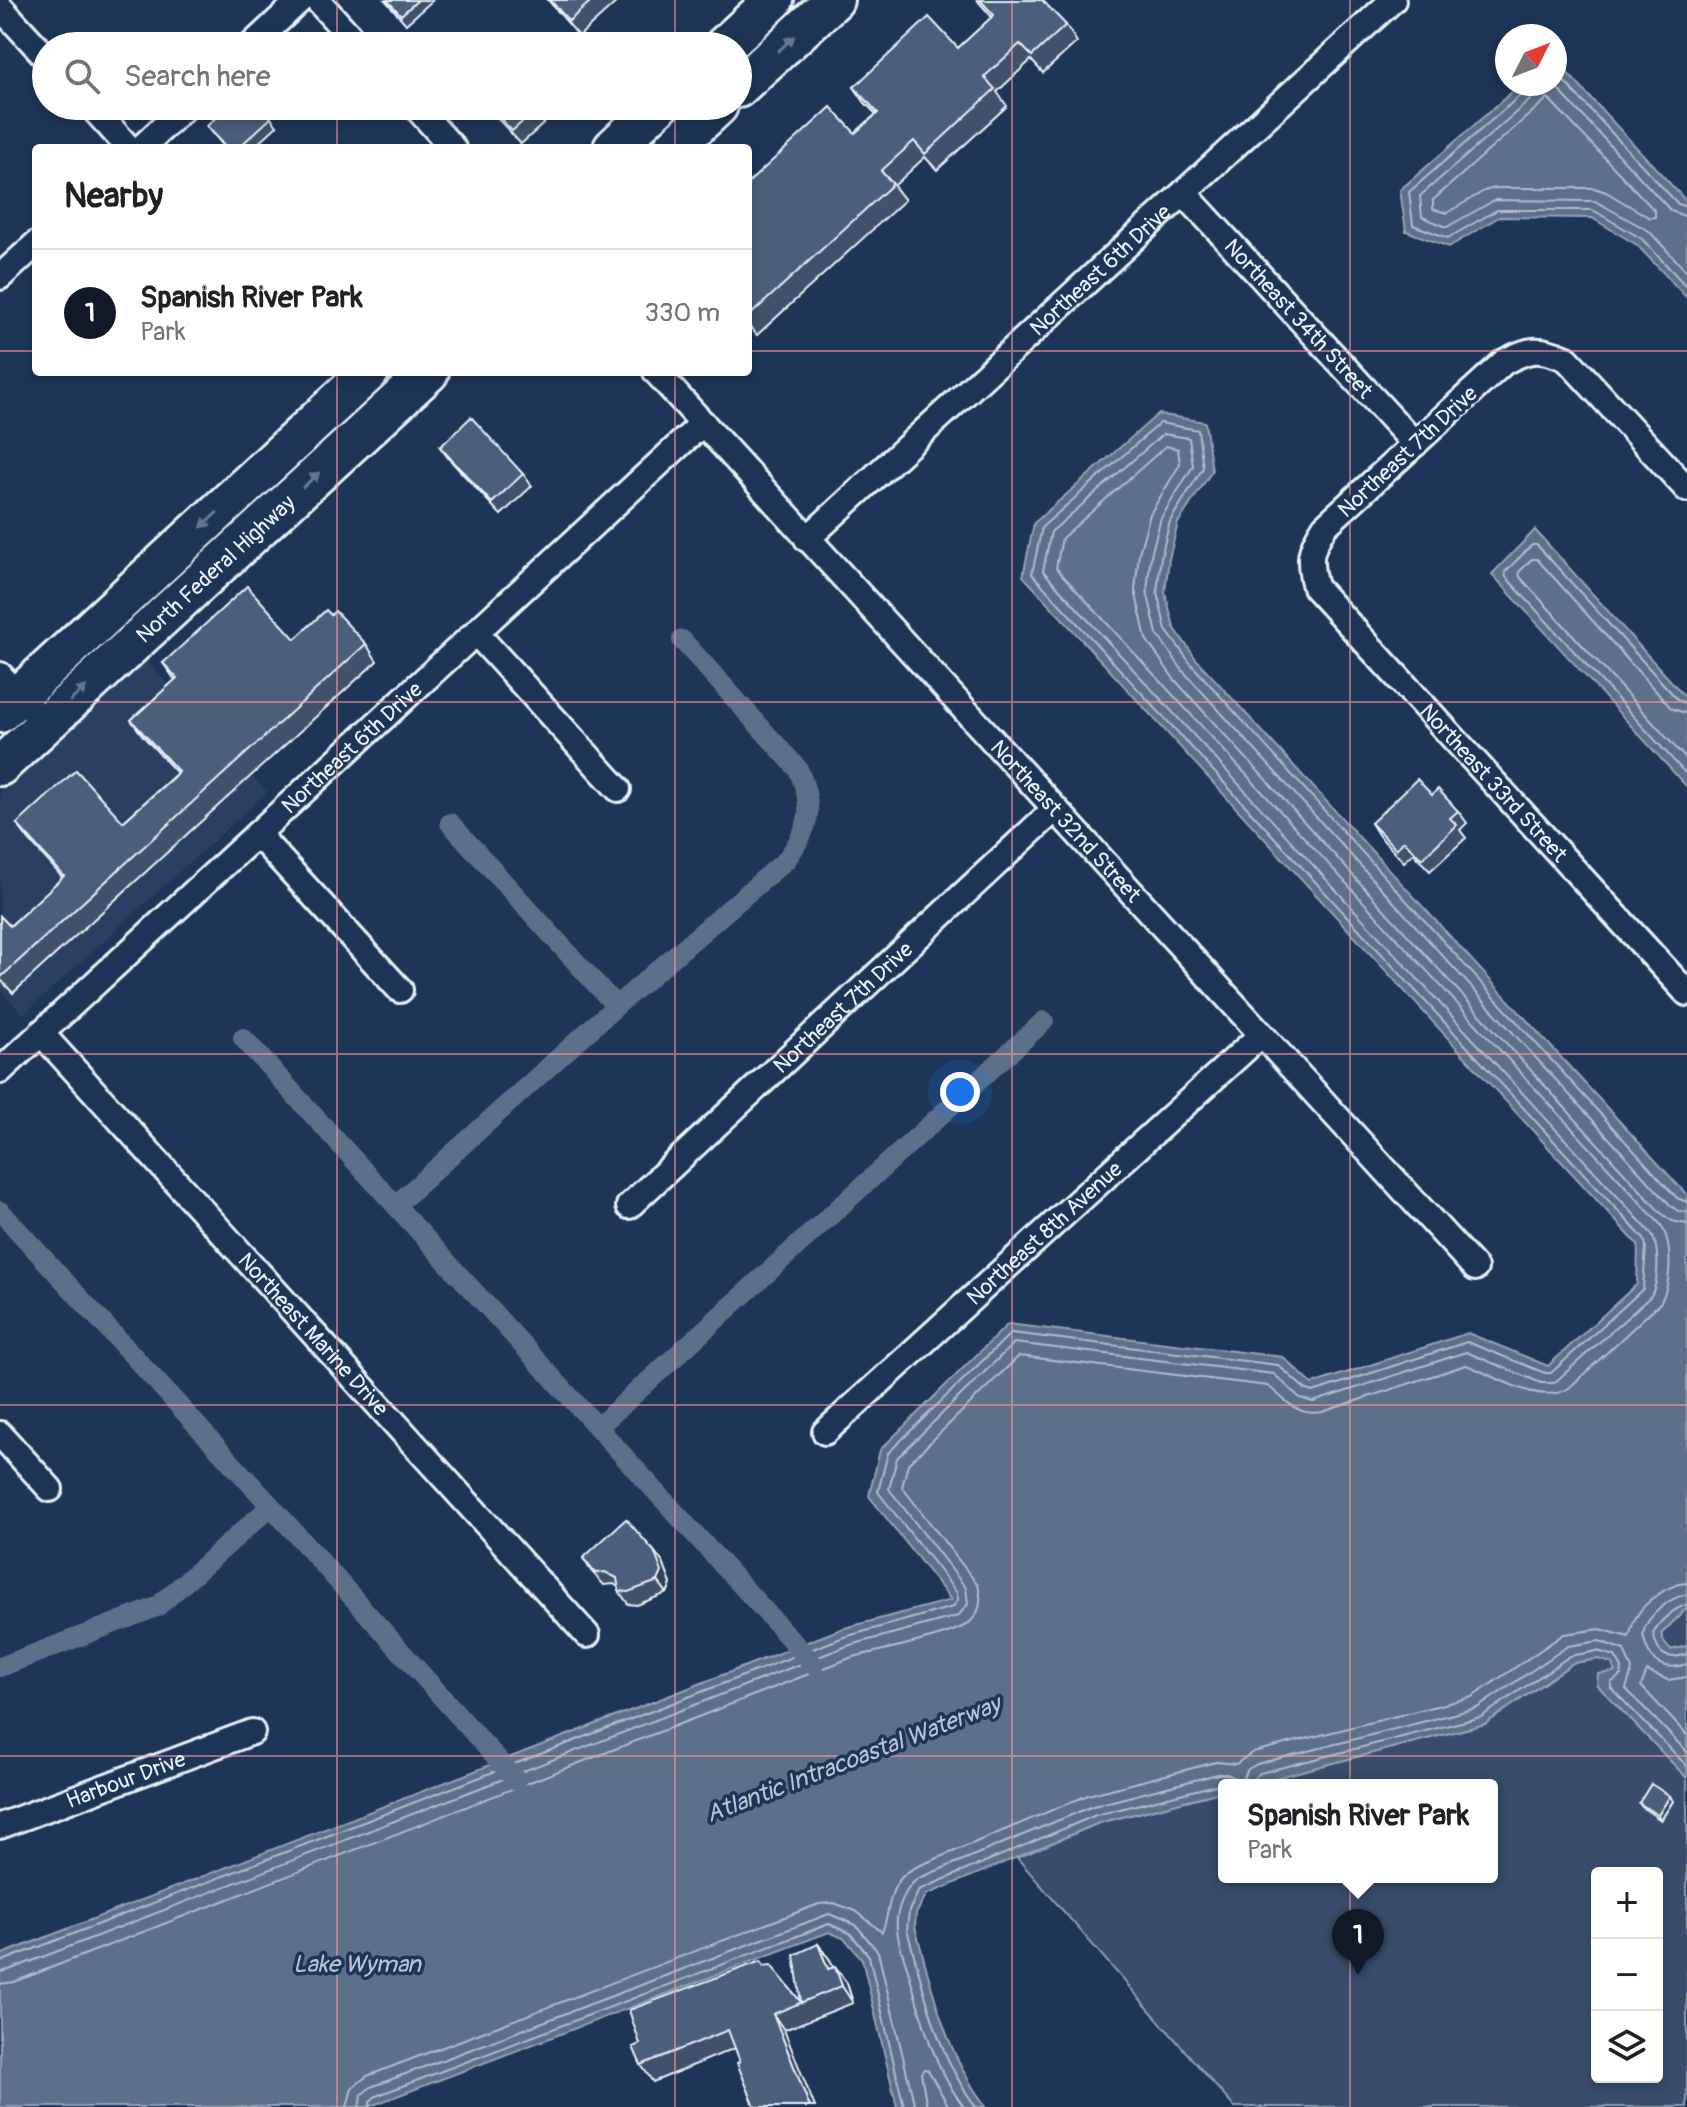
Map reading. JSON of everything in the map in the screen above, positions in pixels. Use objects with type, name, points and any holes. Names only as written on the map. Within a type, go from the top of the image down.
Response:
[{"type":"main road","points":[[739,32],[774,0]]},
{"type":"main road","points":[[752,75],[834,0]]},
{"type":"main road","points":[[617,144],[643,120]]},
{"type":"main road","points":[[677,144],[703,120]]},
{"type":"main road","name":"North Federal Highway","points":[[6,694],[364,376]]},
{"type":"main road","name":"North Federal Highway","points":[[0,766],[425,376]]},
{"type":"street","points":[[266,32],[300,0]]},
{"type":"street","points":[[317,0],[346,32]]},
{"type":"street","name":"Northeast 6th Drive","points":[[807,539],[1393,0]]},
{"type":"street","points":[[0,7],[32,42]]},
{"type":"street","points":[[104,120],[125,144]]},
{"type":"street","points":[[145,144],[171,120]]},
{"type":"street","points":[[428,120],[449,144]]},
{"type":"street","name":"Northeast 34th Street","points":[[1184,193],[1415,444]]},
{"type":"street","points":[[0,277],[32,248]]},
{"type":"street","name":"Northeast 7th Drive","points":[[1309,565],[1313,545],[1325,526],[1504,362],[1524,351],[1546,350],[1567,359],[1687,489]]},
{"type":"street","name":"Northeast 32nd Street","points":[[660,376],[1475,1268]]},
{"type":"street","name":"Northeast 6th Drive","points":[[0,1071],[703,423]]},
{"type":"street","name":"Northeast 33rd Street","points":[[1309,565],[1315,587],[1687,993]]},
{"type":"street","points":[[476,633],[618,789]]},
{"type":"street","points":[[6,694],[45,724]]},
{"type":"street","name":"Northeast 7th Drive","points":[[629,1206],[1055,809]]},
{"type":"street","points":[[257,834],[400,990]]},
{"type":"street","name":"Northeast Marine Drive","points":[[41,1033],[587,1635]]},
{"type":"street","name":"Northeast 8th Avenue","points":[[825,1432],[1261,1035]]},
{"type":"street","points":[[0,1434],[50,1489]]},
{"type":"street","name":"Harbour Drive","points":[[0,1826],[252,1732]]},
{"type":"shaded area","points":[[141,655],[267,792],[23,1015],[0,989],[0,783]]},
{"type":"shaded area","points":[[1687,1608],[1687,1646],[1672,1650],[1661,1634]]},
{"type":"shaded area","points":[[1598,1659],[1612,1663],[1615,1672],[1597,1685],[1687,1778],[1687,2107],[1234,2107],[1017,1858],[1099,1823],[1218,1793],[1218,1883],[1498,1883],[1498,1779],[1270,1779],[1485,1724],[1573,1663]]},
{"type":"water","points":[[1567,72],[1687,202],[1687,298],[1637,245],[1592,218],[1499,217],[1449,247],[1406,231],[1400,190],[1507,96],[1567,96]]},
{"type":"water","points":[[1158,414],[1205,422],[1212,471],[1178,523],[1169,559],[1165,592],[1174,627],[1196,659],[1687,1195],[1687,1608],[1661,1634],[1671,1650],[1687,1646],[1687,1778],[1597,1685],[1598,1674],[1615,1672],[1612,1663],[1598,1659],[1573,1663],[1485,1724],[1270,1779],[1218,1779],[1218,1793],[1099,1823],[926,1895],[916,1914],[915,1927],[928,1975],[950,2043],[986,2107],[897,2107],[862,1959],[845,1939],[829,1932],[368,2107],[0,2107],[0,1955],[841,1629],[951,1600],[869,1496],[880,1450],[1008,1324],[1283,1357],[1312,1384],[1468,1333],[1548,1366],[1637,1284],[1638,1245],[1023,576],[1034,523]]},
{"type":"water","points":[[1535,530],[1687,699],[1687,787],[1492,574]]},
{"type":"building","points":[[387,0],[418,0],[401,15]]},
{"type":"building","points":[[550,0],[592,0],[569,21]]},
{"type":"building","points":[[980,0],[1042,0],[1066,25],[1032,56],[1020,44],[984,77],[995,89],[925,154],[914,141],[881,171],[893,184],[752,313],[752,179],[831,107],[855,133],[878,113],[854,87],[929,17],[958,48],[994,15]]},
{"type":"building","points":[[213,120],[269,120],[242,144],[223,144],[207,126]]},
{"type":"building","points":[[502,120],[524,120],[512,131]]},
{"type":"building","points":[[471,417],[523,474],[492,503],[440,447]]},
{"type":"building","points":[[247,586],[295,639],[326,610],[331,615],[335,611],[366,644],[1,977],[0,916],[10,926],[64,876],[17,824],[76,770],[123,822],[179,772],[131,720],[177,678],[163,663]]},
{"type":"building","points":[[1417,779],[1432,795],[1438,789],[1458,811],[1450,818],[1457,825],[1422,859],[1404,841],[1396,849],[1371,823]]},
{"type":"building","points":[[626,1519],[654,1551],[662,1572],[658,1581],[628,1592],[619,1591],[617,1578],[605,1572],[595,1573],[583,1558]]},
{"type":"building","points":[[1651,1784],[1670,1796],[1658,1815],[1639,1803]]},
{"type":"building","points":[[818,1944],[828,1969],[835,1967],[842,1986],[773,2014],[810,2107],[755,2107],[737,2063],[740,2061],[728,2030],[641,2065],[633,2047],[640,2044],[629,2010],[761,1961],[764,1966],[771,1965],[801,2002],[794,1955]]},
{"type":"waterway","points":[[396,1205],[616,1006],[786,860],[801,837],[808,806],[798,769],[682,640]]},
{"type":"waterway","points":[[450,823],[616,1006]]},
{"type":"waterway","points":[[598,1427],[1044,1021]]},
{"type":"waterway","points":[[243,1038],[814,1665]]},
{"type":"waterway","points":[[0,1211],[271,1506],[516,1780]]},
{"type":"waterway","points":[[0,1667],[157,1607],[271,1506]]},
{"type":"place","name":"Spanish River Park","points":[[1358,1975]]},
{"type":"water label","name":"Atlantic Intracoastal Waterway","points":[[853,1759]]},
{"type":"water label","name":"Lake Wyman","points":[[357,1964]]}]
